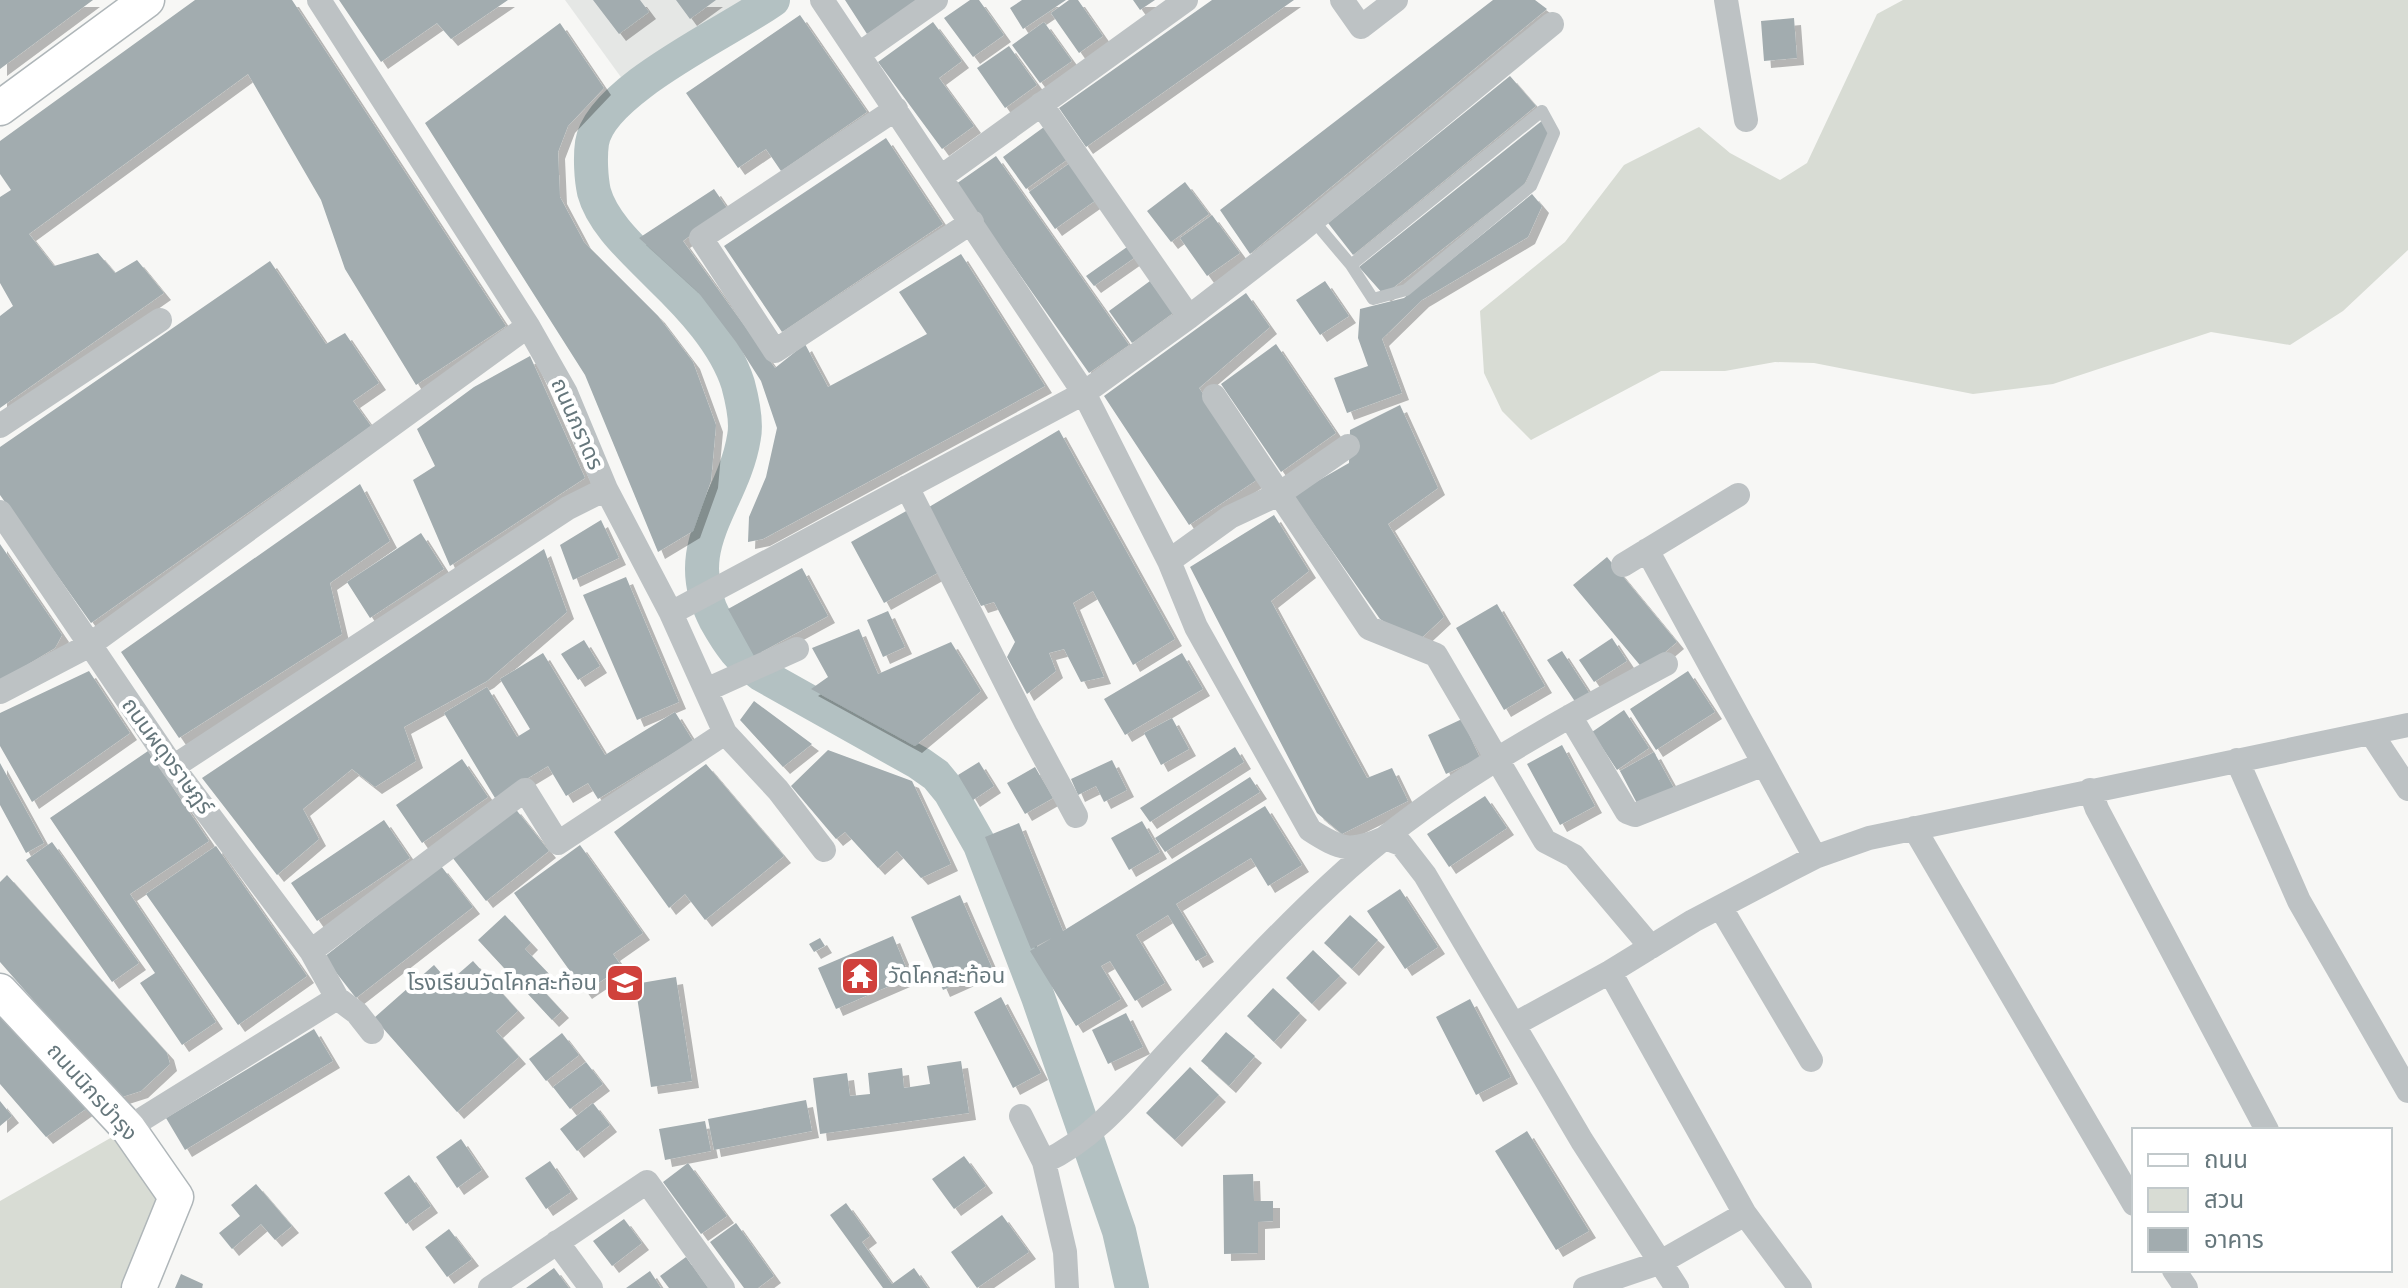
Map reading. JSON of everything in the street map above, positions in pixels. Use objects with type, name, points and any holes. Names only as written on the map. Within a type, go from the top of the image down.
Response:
[{"type":"street","points":[[0,108],[147,0]]},
{"type":"street","name":"ถนนภราดร","points":[[319,0],[528,326],[566,393],[606,489],[680,608],[706,690],[725,733],[778,790],[824,850]]},
{"type":"street","points":[[822,0],[1084,393],[1169,561],[1196,627],[1310,830],[1336,847],[1362,848],[1385,838],[1401,844],[1425,875],[1582,1141],[1677,1288]]},
{"type":"street","points":[[859,54],[936,0]]},
{"type":"street","points":[[941,177],[1186,0]]},
{"type":"street","points":[[1342,0],[1361,27],[1396,0]]},
{"type":"street","points":[[1726,0],[1746,120]]},
{"type":"street","points":[[680,608],[1084,393],[1189,317],[1313,220],[1552,24]]},
{"type":"street","points":[[1041,104],[1189,317]]},
{"type":"street","points":[[896,109],[701,238],[775,351],[972,222]]},
{"type":"street","points":[[0,426],[160,320]]},
{"type":"street","points":[[0,692],[88,646],[528,326]]},
{"type":"street","points":[[1214,396],[1369,628],[1436,655],[1545,841],[1574,856],[1651,947]]},
{"type":"street","points":[[1169,561],[1230,517],[1279,494],[1348,446]]},
{"type":"street","points":[[907,487],[1076,816]]},
{"type":"street","points":[[173,767],[568,508],[606,489]]},
{"type":"street","points":[[1623,565],[1738,495]]},
{"type":"street","name":"ถนนผดุงราษฎร์","points":[[0,512],[88,646],[173,767],[311,951],[337,998],[357,1013],[372,1032]]},
{"type":"street","points":[[1647,550],[1815,857]]},
{"type":"street","points":[[706,690],[797,649]]},
{"type":"street","points":[[1055,1157],[1097,1129],[1331,884],[1385,838],[1452,786],[1497,758],[1666,664]]},
{"type":"street","points":[[1570,716],[1627,812],[1635,815],[1764,764]]},
{"type":"street","points":[[1515,1024],[1610,972],[1693,921],[1815,857],[1869,838],[2408,725]]},
{"type":"street","points":[[311,951],[525,790],[558,843],[725,733]]},
{"type":"street","points":[[2371,733],[2408,789]]},
{"type":"street","points":[[2237,760],[2299,901],[2408,1091]]},
{"type":"street","points":[[2090,790],[2097,809],[2266,1128]]},
{"type":"street","points":[[1914,828],[2132,1201]]},
{"type":"street","points":[[1721,908],[1811,1060]]},
{"type":"street","points":[[1610,972],[1745,1214],[1800,1288]]},
{"type":"street","name":"ถนนนิกรบำรุง","points":[[0,991],[128,1128],[176,1197],[139,1288]]},
{"type":"street","points":[[128,1128],[337,998]]},
{"type":"street","points":[[1021,1116],[1055,1157],[1055,1204],[1063,1285]]},
{"type":"street","points":[[490,1288],[647,1182],[723,1288]]},
{"type":"street","points":[[1585,1288],[1659,1263],[1745,1214]]},
{"type":"street","points":[[557,1242],[591,1288]]},
{"type":"lane","points":[[1313,220],[1351,265],[1373,299],[1406,290],[1531,186],[1554,133],[1542,111],[1351,265]]},
{"type":"shaded area","points":[[565,0],[771,0],[631,91]]},
{"type":"green space","points":[[1903,0],[2408,0],[2408,250],[2343,311],[2290,345],[2211,332],[2053,384],[1973,394],[1814,363],[1775,362],[1725,371],[1661,371],[1531,440],[1502,411],[1484,373],[1480,311],[1565,242],[1624,165],[1699,127],[1730,153],[1780,180],[1807,163],[1877,14]]},
{"type":"green space","points":[[128,1128],[176,1197],[139,1288],[0,1288],[0,1201]]},
{"type":"building","points":[[0,0],[93,0],[0,69]]},
{"type":"building","points":[[195,0],[292,0],[506,326],[416,385],[345,269],[321,200],[248,74],[29,234],[54,266],[98,253],[115,273],[137,260],[164,293],[0,408],[0,316],[13,306],[0,283],[0,197],[11,190],[0,174],[0,141]]},
{"type":"building","points":[[339,0],[508,0],[451,39],[437,23],[381,62]]},
{"type":"building","points":[[593,0],[640,0],[649,12],[619,34]]},
{"type":"building","points":[[676,0],[716,0],[690,19]]},
{"type":"building","points":[[845,0],[918,0],[867,34]]},
{"type":"building","points":[[970,0],[979,0],[1004,35],[973,57],[944,18]]},
{"type":"building","points":[[1022,0],[1066,0],[1023,29],[1010,8]]},
{"type":"building","points":[[1069,0],[1078,0],[1103,36],[1079,53],[1051,13]]},
{"type":"building","points":[[1133,0],[1155,0],[1140,10]]},
{"type":"building","points":[[1212,0],[1294,0],[1086,147],[1059,108]]},
{"type":"building","points":[[1493,0],[1535,0],[1547,9],[1250,254],[1220,210]]},
{"type":"building","points":[[800,15],[867,112],[781,171],[766,149],[738,168],[686,93]]},
{"type":"building","points":[[1794,18],[1797,58],[1764,61],[1761,21]]},
{"type":"building","points":[[933,22],[962,61],[939,78],[974,126],[942,149],[878,62]]},
{"type":"building","points":[[1044,22],[1072,61],[1040,83],[1012,45]]},
{"type":"building","points":[[560,23],[604,88],[568,126],[558,152],[560,197],[584,242],[658,316],[693,362],[716,425],[711,481],[693,531],[658,552],[585,375],[425,123]]},
{"type":"building","points":[[1009,46],[1037,85],[1005,108],[977,68]]},
{"type":"building","points":[[1510,76],[1536,106],[1353,255],[1328,223]]},
{"type":"building","points":[[1543,120],[1549,135],[1524,185],[1384,295],[1359,267]]},
{"type":"building","points":[[1044,127],[1068,159],[1026,189],[1003,157]]},
{"type":"building","points":[[886,138],[943,224],[782,332],[724,246]]},
{"type":"building","points":[[996,156],[1129,345],[1089,373],[956,184]]},
{"type":"building","points":[[1070,163],[1096,200],[1055,229],[1029,192]]},
{"type":"building","points":[[1185,182],[1209,214],[1171,242],[1147,211]]},
{"type":"building","points":[[714,189],[727,208],[683,241],[775,368],[805,344],[828,387],[927,334],[899,292],[961,254],[1045,386],[763,539],[748,542],[749,517],[766,477],[777,428],[761,381],[698,292],[639,238]]},
{"type":"building","points":[[1532,194],[1542,206],[1528,237],[1422,300],[1382,339],[1402,393],[1347,413],[1334,378],[1368,366],[1358,338],[1360,309],[1404,298]]},
{"type":"building","points":[[1212,215],[1240,253],[1207,276],[1180,238]]},
{"type":"building","points":[[1127,247],[1134,258],[1094,286],[1086,276]]},
{"type":"building","points":[[270,261],[326,344],[345,333],[379,383],[353,401],[371,426],[91,623],[0,495],[0,447]]},
{"type":"building","points":[[1150,281],[1173,313],[1132,343],[1109,311]]},
{"type":"building","points":[[1325,281],[1349,316],[1320,335],[1296,300]]},
{"type":"building","points":[[1246,293],[1270,327],[1199,388],[1261,477],[1189,525],[1104,396]]},
{"type":"building","points":[[1276,344],[1336,433],[1281,472],[1221,384]]},
{"type":"building","points":[[530,356],[585,478],[450,566],[413,480],[435,466],[417,429],[474,387]]},
{"type":"building","points":[[1400,405],[1438,488],[1388,524],[1444,617],[1416,643],[1380,619],[1293,495],[1349,463],[1350,430]]},
{"type":"building","points":[[1059,430],[1175,639],[1133,665],[1093,591],[1073,603],[1104,677],[1081,682],[1064,649],[1049,653],[1056,671],[1027,694],[1007,657],[1015,642],[994,602],[981,606],[929,507]]},
{"type":"building","points":[[360,484],[390,541],[330,583],[342,634],[179,738],[121,652]]},
{"type":"building","points":[[908,510],[941,571],[884,603],[851,542]]},
{"type":"building","points":[[1274,515],[1309,571],[1271,601],[1367,778],[1392,768],[1408,801],[1342,834],[1317,813],[1190,567]]},
{"type":"building","points":[[601,520],[619,558],[573,580],[560,545]]},
{"type":"building","points":[[421,533],[444,569],[370,618],[347,582]]},
{"type":"building","points":[[0,544],[62,635],[55,648],[0,681]]},
{"type":"building","points":[[544,549],[567,612],[487,681],[404,727],[416,761],[375,787],[352,769],[303,809],[319,839],[277,875],[202,778]]},
{"type":"building","points":[[1607,557],[1677,642],[1644,670],[1573,585]]},
{"type":"building","points":[[802,568],[828,616],[754,656],[728,609]]},
{"type":"building","points":[[626,577],[679,702],[637,720],[583,595]]},
{"type":"building","points":[[1497,604],[1545,686],[1504,710],[1456,628]]},
{"type":"building","points":[[888,611],[905,647],[883,657],[867,620]]},
{"type":"building","points":[[859,629],[878,674],[951,642],[981,691],[915,746],[811,689],[828,677],[812,648]]},
{"type":"building","points":[[1612,638],[1627,661],[1594,682],[1579,660]]},
{"type":"building","points":[[584,640],[600,666],[578,680],[561,654]]},
{"type":"building","points":[[1562,651],[1590,694],[1576,703],[1547,660]]},
{"type":"building","points":[[543,653],[605,755],[675,712],[693,741],[598,799],[588,783],[566,796],[548,766],[495,798],[444,713],[487,687],[517,737],[530,729],[500,679]]},
{"type":"building","points":[[1182,653],[1203,689],[1125,735],[1104,699]]},
{"type":"building","points":[[89,671],[130,733],[32,802],[0,746],[0,713]]},
{"type":"building","points":[[1688,671],[1715,712],[1656,750],[1630,709]]},
{"type":"building","points":[[754,701],[812,744],[783,767],[740,720]]},
{"type":"building","points":[[1624,710],[1649,748],[1617,770],[1592,732]]},
{"type":"building","points":[[1172,718],[1189,749],[1161,765],[1144,733]]},
{"type":"building","points":[[1462,719],[1480,758],[1446,774],[1428,735]]},
{"type":"building","points":[[1562,745],[1595,806],[1560,825],[1527,764]]},
{"type":"building","points":[[1235,747],[1244,762],[1150,822],[1140,808]]},
{"type":"building","points":[[828,750],[912,781],[951,864],[921,878],[897,851],[878,868],[845,832],[836,839],[791,786]]},
{"type":"building","points":[[148,751],[209,841],[130,894],[216,1022],[182,1045],[140,983],[155,973],[50,818]]},
{"type":"building","points":[[1654,752],[1675,790],[1640,809],[1620,771]]},
{"type":"building","points":[[462,759],[488,797],[422,843],[396,805]]},
{"type":"building","points":[[1112,760],[1127,790],[1104,802],[1096,786],[1078,795],[1071,779]]},
{"type":"building","points":[[979,762],[994,786],[973,800],[958,775]]},
{"type":"building","points":[[0,763],[44,843],[26,853],[0,805]]},
{"type":"building","points":[[706,764],[784,856],[705,920],[685,894],[669,908],[614,832]]},
{"type":"building","points":[[1035,767],[1053,798],[1025,814],[1007,783]]},
{"type":"building","points":[[1250,777],[1260,792],[1165,852],[1155,838]]},
{"type":"building","points":[[1485,796],[1507,828],[1449,867],[1427,834]]},
{"type":"building","points":[[1265,806],[1302,865],[1268,886],[1251,858],[1176,904],[1207,955],[1196,961],[1168,915],[1136,935],[1165,983],[1135,1001],[1110,961],[1101,966],[1121,999],[1076,1026],[1030,951],[1052,938],[1031,949],[985,837],[1019,823],[1063,931]]},
{"type":"building","points":[[514,807],[549,851],[486,901],[452,857]]},
{"type":"building","points":[[384,820],[410,858],[317,921],[291,883]]},
{"type":"building","points":[[1142,821],[1160,852],[1129,870],[1111,838]]},
{"type":"building","points":[[52,842],[139,963],[112,982],[26,860]]},
{"type":"building","points":[[580,845],[643,933],[613,954],[622,967],[585,992],[514,893]]},
{"type":"building","points":[[216,846],[307,976],[238,1025],[146,894]]},
{"type":"building","points":[[441,866],[473,907],[356,998],[324,957]]},
{"type":"building","points":[[7,875],[167,1053],[170,1064],[141,1091],[119,1098],[0,962],[0,882]]},
{"type":"building","points":[[1400,889],[1438,947],[1405,969],[1367,911]]},
{"type":"building","points":[[960,895],[992,968],[943,990],[911,917]]},
{"type":"building","points":[[505,915],[531,943],[525,949],[549,974],[538,985],[562,1011],[552,1020],[478,940]]},
{"type":"building","points":[[1350,915],[1378,940],[1352,969],[1324,943]]},
{"type":"building","points":[[893,936],[910,977],[836,1009],[818,968]]},
{"type":"building","points":[[820,938],[825,946],[814,952],[809,944]]},
{"type":"building","points":[[1313,950],[1340,976],[1312,1004],[1286,978]]},
{"type":"building","points":[[473,961],[518,1011],[496,1031],[519,1057],[457,1112],[374,1018],[434,965],[449,982]]},
{"type":"building","points":[[676,977],[692,1081],[651,1087],[635,984]]},
{"type":"building","points":[[1273,988],[1300,1013],[1274,1042],[1247,1016]]},
{"type":"building","points":[[1001,997],[1041,1073],[1013,1088],[974,1012]]},
{"type":"building","points":[[1470,999],[1511,1077],[1476,1095],[1436,1017]]},
{"type":"building","points":[[0,1009],[87,1108],[46,1137],[0,1084]]},
{"type":"building","points":[[1126,1013],[1143,1047],[1108,1064],[1092,1030]]},
{"type":"building","points":[[314,1029],[333,1061],[185,1150],[166,1118]]},
{"type":"building","points":[[1226,1032],[1255,1056],[1229,1086],[1201,1061]]},
{"type":"building","points":[[562,1033],[579,1055],[546,1081],[529,1059]]},
{"type":"building","points":[[961,1061],[969,1113],[820,1134],[813,1078],[847,1073],[850,1096],[870,1094],[868,1073],[902,1068],[904,1088],[930,1084],[927,1066]]},
{"type":"building","points":[[586,1062],[603,1084],[570,1109],[553,1087]]},
{"type":"building","points":[[1190,1067],[1219,1095],[1175,1140],[1146,1113]]},
{"type":"building","points":[[806,1100],[812,1131],[714,1150],[708,1119]]},
{"type":"building","points":[[0,1101],[12,1116],[0,1126]]},
{"type":"building","points":[[593,1103],[610,1125],[577,1151],[560,1129]]},
{"type":"building","points":[[705,1121],[711,1151],[665,1160],[659,1129]]},
{"type":"building","points":[[1527,1131],[1589,1231],[1556,1250],[1495,1151]]},
{"type":"building","points":[[461,1139],[482,1170],[457,1188],[436,1157]]},
{"type":"building","points":[[964,1156],[986,1186],[954,1209],[932,1179]]},
{"type":"building","points":[[550,1161],[571,1192],[546,1209],[525,1178]]},
{"type":"building","points":[[688,1163],[727,1216],[701,1234],[663,1182]]},
{"type":"building","points":[[1253,1174],[1254,1201],[1273,1201],[1273,1221],[1258,1222],[1258,1253],[1224,1254],[1223,1175]]},
{"type":"building","points":[[409,1175],[431,1206],[406,1224],[384,1193]]},
{"type":"building","points":[[256,1184],[292,1226],[275,1240],[261,1224],[232,1249],[219,1233],[240,1216],[231,1205]]},
{"type":"building","points":[[846,1203],[870,1236],[862,1242],[892,1284],[914,1268],[928,1288],[883,1288],[830,1215]]},
{"type":"building","points":[[1002,1215],[1029,1252],[977,1288],[951,1252]]},
{"type":"building","points":[[624,1219],[642,1243],[612,1266],[593,1241]]},
{"type":"building","points":[[736,1223],[774,1276],[758,1288],[744,1288],[710,1242]]},
{"type":"building","points":[[449,1229],[472,1259],[447,1277],[425,1247]]},
{"type":"building","points":[[686,1257],[708,1288],[669,1288],[660,1276]]},
{"type":"building","points":[[554,1268],[569,1288],[526,1288]]},
{"type":"building","points":[[650,1271],[661,1288],[626,1288]]},
{"type":"building","points":[[181,1274],[203,1284],[202,1288],[175,1288]]},
{"type":"waterway","points":[[773,0],[641,83],[600,123],[592,143],[594,192],[605,216],[716,340],[740,390],[744,437],[738,462],[704,548],[702,570],[705,594],[726,638],[754,669],[919,763],[936,775],[950,792],[980,845],[1038,997],[1119,1231],[1132,1288]]},
{"type":"place","name":"วัดโคกสะท้อน","points":[[860,976]]},
{"type":"place","name":"โรงเรียนวัดโคกสะท้อน","points":[[625,983]]}]
